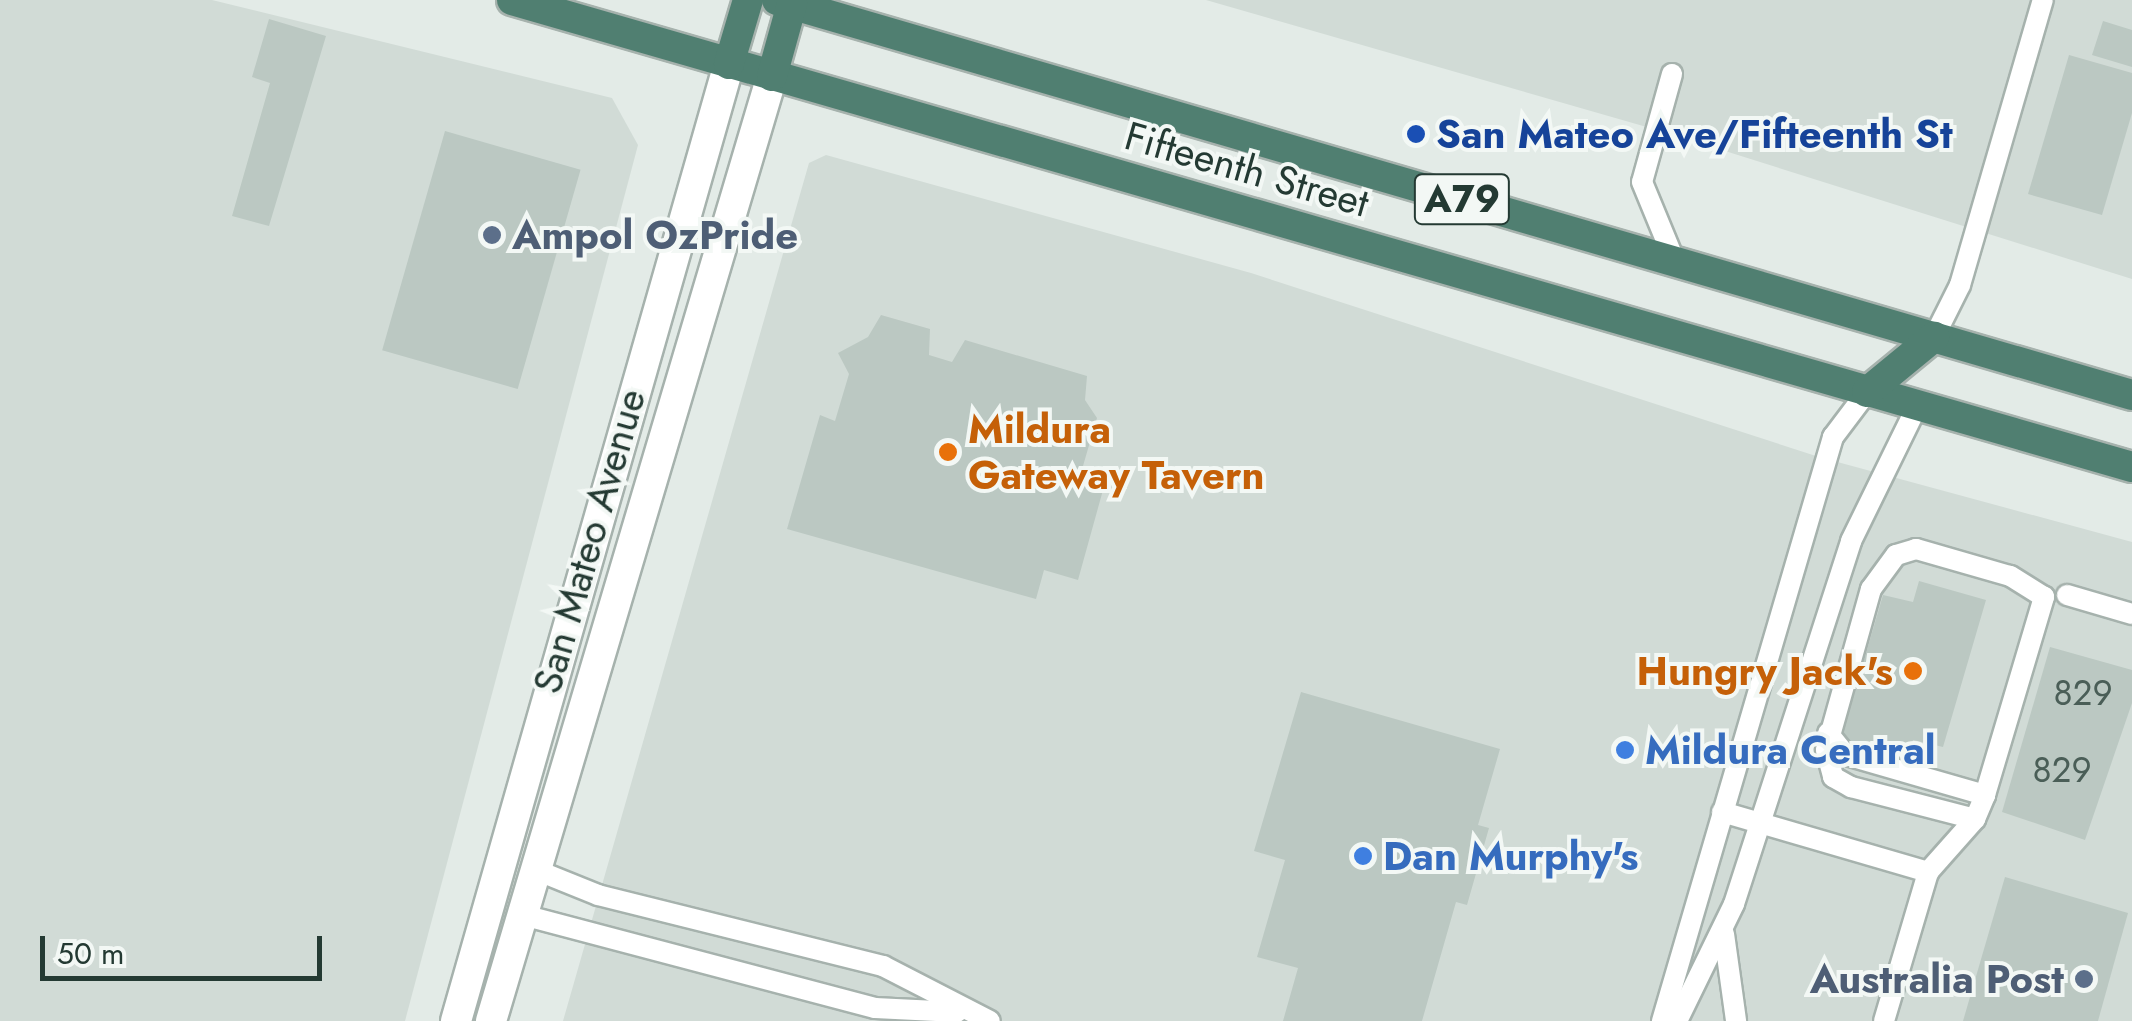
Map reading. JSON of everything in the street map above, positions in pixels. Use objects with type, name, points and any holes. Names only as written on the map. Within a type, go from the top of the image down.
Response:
[{"type":"highway","name":"Fifteenth Street","points":[[512,0],[2132,467]]},
{"type":"highway","points":[[729,64],[748,0]]},
{"type":"highway","name":"Fifteenth Street","points":[[787,1],[2132,395]]},
{"type":"highway","points":[[772,76],[787,1]]},
{"type":"highway","points":[[1867,392],[1934,337]]},
{"type":"highway","points":[[1917,406],[1934,337]]},
{"type":"street","name":"San Mateo Avenue","points":[[456,1021],[729,64]]},
{"type":"street","name":"San Mateo Avenue","points":[[492,1021],[772,76]]},
{"type":"lane","points":[[1934,337],[1960,285],[2043,0]]},
{"type":"lane","points":[[1672,74],[1642,182],[1675,262]]},
{"type":"lane","points":[[1662,1021],[1833,437],[1867,392]]},
{"type":"lane","points":[[1677,1021],[1724,927],[1761,825],[1808,656],[1917,406]]},
{"type":"lane","points":[[1884,1021],[1928,872],[1976,820],[1986,794],[2044,597],[2010,576],[1916,549],[1896,555],[1871,589],[1828,730],[1833,777],[1976,820]]},
{"type":"lane","points":[[2067,595],[2132,614]]},
{"type":"lane","points":[[1828,730],[1846,755],[1986,794]]},
{"type":"lane","points":[[1722,812],[1928,872]]},
{"type":"lane","points":[[536,870],[598,895],[882,966],[963,1017]]},
{"type":"lane","points":[[522,914],[875,1008],[990,1021]]},
{"type":"lane","points":[[1724,927],[1736,1021]]},
{"type":"shaded area","points":[[0,0],[212,0],[612,98],[638,145],[405,1021],[0,1021]]},
{"type":"shaded area","points":[[1206,0],[2132,0],[2132,279],[1671,134]]},
{"type":"shaded area","name":"Mildura Central","points":[[826,155],[1251,273],[1819,457],[2132,542],[2132,1021],[563,1021],[809,163]]},
{"type":"building","points":[[269,19],[326,36],[269,226],[232,216],[270,83],[252,77]]},
{"type":"building","points":[[2103,21],[2132,30],[2132,67],[2092,55]]},
{"type":"building","points":[[2069,55],[2132,73],[2132,113],[2102,215],[2028,194]]},
{"type":"building","points":[[445,131],[581,170],[518,389],[382,350]]},
{"type":"building","name":"Mildura Gateway Tavern","points":[[881,315],[930,329],[929,355],[952,362],[965,340],[1087,376],[1085,400],[1097,418],[1078,483],[1103,490],[1078,580],[1044,570],[1036,599],[787,529],[820,415],[835,421],[849,374],[838,353],[868,337]]},
{"type":"building","name":"Hungry Jack's","points":[[1919,581],[1986,600],[1943,747],[1913,740],[1906,762],[1840,742],[1883,595],[1913,602]]},
{"type":"building","points":[[2050,647],[2132,670],[2132,703],[2085,840],[2002,812]]},
{"type":"building","name":"Dan Murphy's","points":[[1301,692],[1500,749],[1478,825],[1489,828],[1467,905],[1456,902],[1422,1021],[1283,1021],[1298,968],[1257,957],[1285,860],[1254,851]]},
{"type":"building","points":[[2005,877],[2128,913],[2098,1021],[1963,1021]]},
{"type":"place","name":"San Mateo Ave/Fifteenth St","points":[[1416,134]]},
{"type":"place","name":"Ampol OzPride","points":[[492,235]]},
{"type":"place","name":"Mildura Gateway Tavern","points":[[948,452]]},
{"type":"place","name":"Hungry Jack's","points":[[1913,671]]},
{"type":"place","name":"Mildura Central","points":[[1625,750]]},
{"type":"place","name":"Dan Murphy's","points":[[1363,856]]},
{"type":"place","name":"Australia Post","points":[[2084,979]]}]
